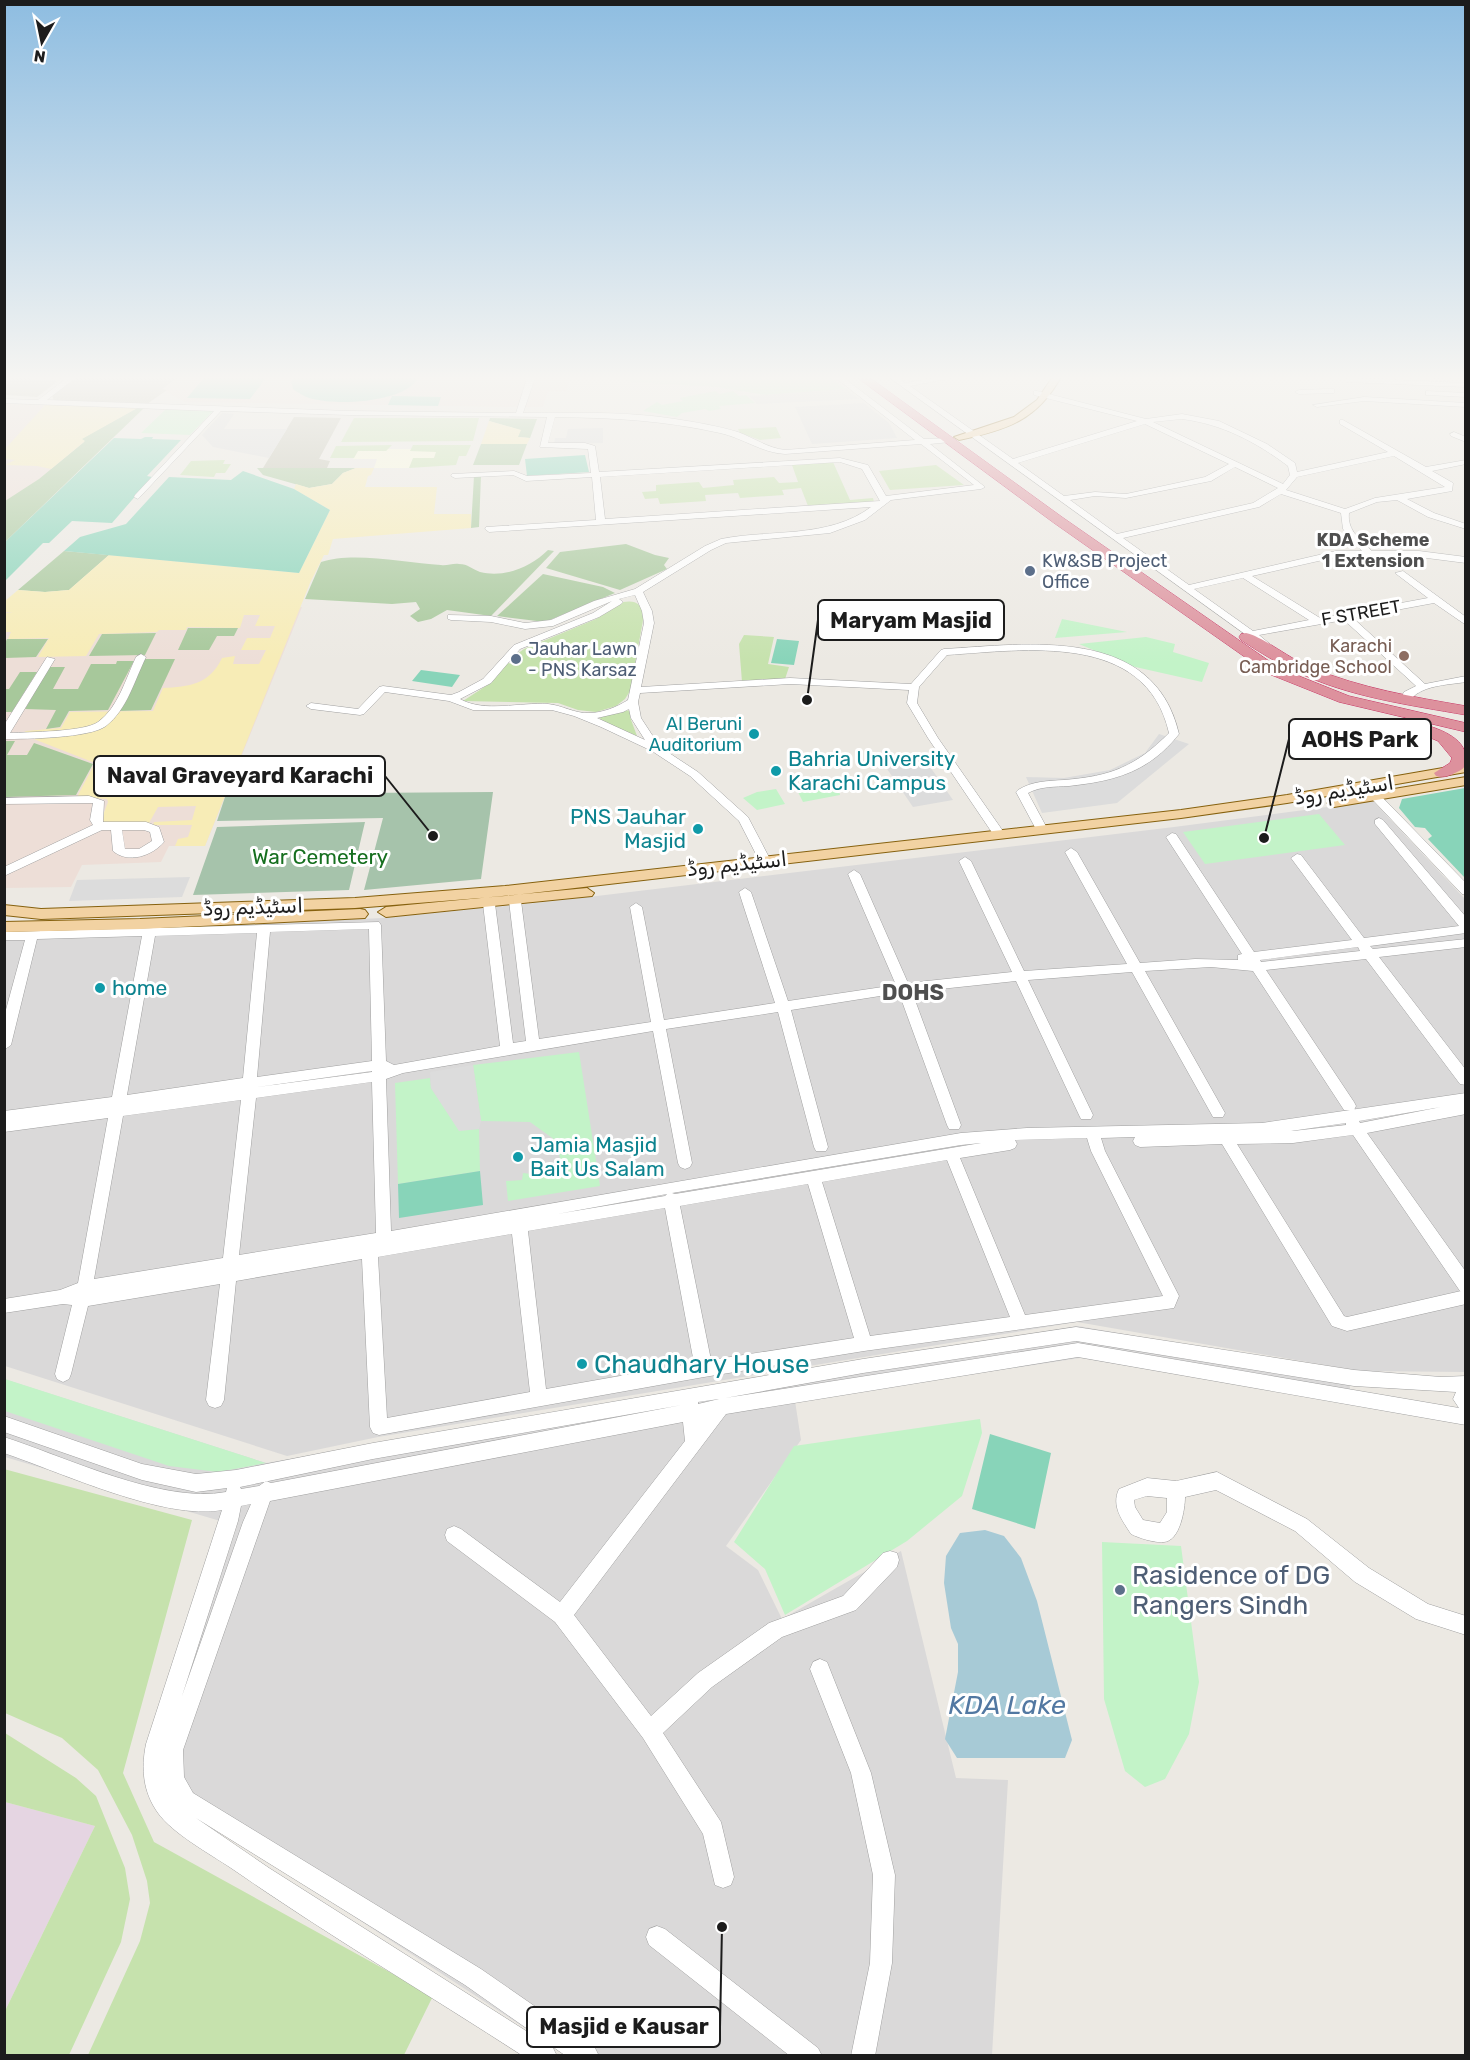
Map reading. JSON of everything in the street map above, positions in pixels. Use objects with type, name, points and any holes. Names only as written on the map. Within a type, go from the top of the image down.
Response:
[{"type":"highway","points":[[1007,471],[1216,632],[1261,663],[1306,686],[1466,735]]},
{"type":"highway","points":[[1009,471],[1269,661],[1294,675],[1444,738],[1456,749],[1460,758],[1457,766],[1442,773]]},
{"type":"highway","points":[[1196,608],[1281,660],[1318,676],[1405,700],[1466,711]]},
{"type":"highway","points":[[1216,632],[1253,664],[1275,678],[1320,698],[1466,728]]},
{"type":"highway","points":[[1372,708],[1466,722]]},
{"type":"main road","name":"اسٹیڈیم روڈ","points":[[4,910],[41,914],[386,901],[505,891],[1042,830],[1287,799],[1466,768]]},
{"type":"main road","name":"اسٹیڈیم روڈ","points":[[4,927],[319,916],[489,904],[1225,819],[1466,781]]},
{"type":"main road","points":[[4,916],[41,914]]},
{"type":"street","points":[[138,497],[162,471]]},
{"type":"street","points":[[455,476],[514,473],[526,479],[629,471]]},
{"type":"street","points":[[867,471],[882,502]]},
{"type":"street","points":[[489,529],[853,506],[882,502],[903,495],[981,487],[960,471]]},
{"type":"street","points":[[1025,471],[1278,654],[1318,676]]},
{"type":"street","points":[[1063,499],[1095,494],[1126,496],[1208,479],[1222,471]]},
{"type":"street","points":[[1249,471],[1283,489],[1345,512],[1375,500],[1449,489],[1450,485],[1427,471]]},
{"type":"street","points":[[1115,537],[1256,505],[1283,489],[1293,475],[1293,471]]},
{"type":"street","points":[[1293,475],[1311,471]]},
{"type":"street","points":[[594,473],[601,522]]},
{"type":"street","points":[[1399,498],[1431,515],[1466,527]]},
{"type":"street","points":[[311,706],[360,712],[383,690],[452,698],[480,687],[491,677],[508,654],[517,647],[596,615],[708,548],[724,541],[830,530],[862,518],[882,502]]},
{"type":"street","points":[[853,506],[861,510],[862,518]]},
{"type":"street","points":[[1345,512],[1343,519],[1348,532],[1368,552]]},
{"type":"street","points":[[1188,588],[1336,554],[1368,552],[1419,554],[1466,560]]},
{"type":"street","points":[[1400,573],[1466,622]]},
{"type":"street","points":[[1244,575],[1317,621]]},
{"type":"street","points":[[638,591],[647,611],[649,623],[633,702],[636,718],[656,749]]},
{"type":"street","points":[[451,617],[541,626],[597,603],[625,597]]},
{"type":"street","name":"F STREET","points":[[1251,634],[1435,600]]},
{"type":"street","points":[[1345,616],[1423,687]]},
{"type":"street","points":[[999,834],[933,738],[912,703],[914,687],[944,652],[1066,648],[1112,659],[1151,687],[1170,715],[1174,734],[1153,757],[1126,774],[1074,782],[1032,785],[1022,792],[1042,830]]},
{"type":"street","points":[[50,659],[10,715],[4,735],[32,736],[93,729],[102,724],[119,703],[141,657]]},
{"type":"street","points":[[1405,700],[1408,694],[1423,687],[1466,679]]},
{"type":"street","points":[[636,690],[790,681],[914,687]]},
{"type":"street","points":[[452,698],[460,704],[475,706],[554,707],[586,717],[656,749],[694,774],[744,819],[765,861]]},
{"type":"street","points":[[586,717],[619,710],[633,702]]},
{"type":"street","points":[[1376,797],[1466,891]]},
{"type":"street","points":[[4,801],[89,799],[98,801],[96,820],[100,826]]},
{"type":"street","points":[[1379,822],[1466,928]]},
{"type":"street","points":[[4,872],[100,826],[116,827]]},
{"type":"street","points":[[1172,837],[1250,955],[1352,1118],[1466,1286]]},
{"type":"street","points":[[1071,852],[1222,1127],[1338,1321],[1347,1324],[1466,1297]]},
{"type":"street","points":[[1297,858],[1466,1080]]},
{"type":"street","points":[[965,861],[1086,1115]]},
{"type":"street","points":[[854,874],[904,987],[954,1125]]},
{"type":"street","points":[[745,892],[783,1007],[821,1147]]},
{"type":"street","points":[[515,901],[533,1045]]},
{"type":"street","points":[[489,904],[507,1049]]},
{"type":"street","points":[[636,907],[685,1163]]},
{"type":"street","points":[[4,936],[376,926],[378,1070],[374,1244],[379,1427],[864,1344],[1168,1303],[1171,1299],[1093,1137]]},
{"type":"street","points":[[215,1400],[231,1268],[264,928]]},
{"type":"street","points":[[1230,962],[1250,955],[1466,928]]},
{"type":"street","points":[[63,1374],[84,1293],[149,933]]},
{"type":"street","points":[[4,1045],[32,936]]},
{"type":"street","points":[[4,1117],[119,1106],[401,1068],[507,1049],[904,987],[1020,974],[1135,967],[1230,962],[1258,968],[1466,943]]},
{"type":"street","points":[[519,1220],[671,1199],[1025,1142],[1222,1127],[1293,1137],[1352,1118],[1466,1098]]},
{"type":"street","points":[[4,1127],[119,1106]]},
{"type":"street","points":[[1352,1118],[1466,1108]]},
{"type":"street","points":[[4,1306],[519,1220],[961,1139],[1027,1134],[1093,1137]]},
{"type":"street","points":[[951,1153],[1020,1323]]},
{"type":"street","points":[[813,1176],[864,1344]]},
{"type":"street","points":[[671,1199],[704,1370]]},
{"type":"street","points":[[519,1220],[539,1399]]},
{"type":"street","points":[[562,1615],[694,1444],[722,1399],[1077,1334],[1354,1378],[1466,1385],[1462,1399],[1466,1404]]},
{"type":"street","points":[[4,1445],[151,1494],[192,1502],[235,1490],[690,1404],[1078,1350],[1466,1417]]},
{"type":"street","points":[[690,1404],[694,1444]]},
{"type":"street","points":[[4,1424],[142,1472],[235,1490]]},
{"type":"street","points":[[1176,1490],[1217,1481],[1301,1525],[1362,1575],[1423,1612],[1466,1626]]},
{"type":"street","points":[[267,1484],[173,1750],[172,1769],[175,1786],[186,1800],[472,1977],[587,2055]]},
{"type":"street","points":[[235,1490],[156,1744],[152,1767],[161,1802],[173,1815],[261,1876],[545,2055]]},
{"type":"street","points":[[454,1534],[562,1615],[650,1731],[713,1830],[723,1877]]},
{"type":"street","points":[[650,1731],[705,1680],[776,1630],[849,1603],[890,1560]]},
{"type":"street","points":[[820,1669],[861,1773],[884,1875],[882,1964],[863,2055]]},
{"type":"street","points":[[657,1937],[810,2055]]},
{"type":"shaded area","points":[[5,471],[79,471],[5,542]]},
{"type":"shaded area","points":[[302,607],[205,846],[169,846],[161,862],[82,865],[71,887],[5,888],[4,612]]},
{"type":"shaded area","points":[[1159,734],[1189,744],[1117,803],[1042,813],[1026,777],[1064,778],[1110,770],[1145,753]]},
{"type":"shaded area","points":[[924,758],[953,800],[913,807],[883,763]]},
{"type":"shaded area","points":[[1373,801],[1465,899],[1465,1372],[1359,1371],[1077,1322],[378,1437],[287,1456],[5,1366],[4,931],[144,929],[383,918],[555,901]]},
{"type":"shaded area","points":[[190,877],[182,897],[69,901],[77,880]]},
{"type":"shaded area","points":[[473,1065],[481,1121],[479,1129],[459,1131],[431,1088],[430,1072]]},
{"type":"shaded area","points":[[1078,1326],[1348,1373],[1352,1403],[1080,1358],[795,1401],[801,1440],[726,1546],[758,1570],[782,1619],[901,1551],[956,1778],[1008,1780],[992,2055],[568,2056],[164,1793],[164,1747],[237,1526],[5,1457],[4,1379],[266,1463]]},
{"type":"shaded area","points":[[5,1802],[95,1826],[5,2011]]},
{"type":"green space","points":[[49,471],[79,471],[5,542],[5,501]]},
{"type":"green space","points":[[79,471],[152,471],[147,476],[152,477],[112,523],[72,521],[49,543],[43,543],[5,581],[5,542]]},
{"type":"green space","points":[[183,471],[226,471],[216,473],[214,477],[180,475]]},
{"type":"green space","points":[[243,471],[294,489],[330,510],[299,573],[64,551],[80,537],[126,524],[169,477],[231,480]]},
{"type":"green space","points":[[260,471],[348,471],[332,484],[309,488],[263,475]]},
{"type":"green space","points":[[526,471],[589,472],[527,476]]},
{"type":"green space","points":[[794,471],[837,471],[850,500],[873,498],[874,502],[808,506],[801,488],[782,490],[784,495],[740,498],[738,493],[705,495],[706,501],[660,504],[658,498],[645,499],[642,492],[656,491],[656,485],[699,482],[703,488],[734,485],[733,480],[774,477],[779,483],[798,482]]},
{"type":"green space","points":[[879,471],[945,471],[964,485],[890,490]]},
{"type":"green space","points":[[474,476],[481,476],[479,527],[471,528]]},
{"type":"green space","points":[[626,544],[669,558],[664,565],[667,569],[620,590],[546,568],[560,552]]},
{"type":"green space","points":[[548,550],[554,551],[491,616],[447,610],[431,619],[418,622],[410,616],[420,609],[416,602],[392,604],[305,599],[321,562],[334,559],[364,558],[443,565],[462,564],[480,572],[499,573],[526,566]]},
{"type":"green space","points":[[64,551],[109,555],[69,590],[45,592],[18,590]]},
{"type":"green space","points":[[543,574],[603,587],[615,593],[545,622],[497,616]]},
{"type":"green space","points":[[623,602],[637,603],[644,615],[630,691],[625,699],[616,706],[596,712],[578,710],[558,703],[463,701],[492,682],[506,663],[519,664],[522,655],[517,654],[524,649],[596,619]]},
{"type":"green space","points":[[1062,619],[1127,632],[1055,638]]},
{"type":"green space","points":[[188,628],[238,628],[234,636],[217,636],[209,650],[178,650]]},
{"type":"green space","points":[[156,633],[145,655],[89,656],[102,634]]},
{"type":"green space","points":[[744,635],[774,637],[768,664],[789,667],[785,679],[742,682],[739,644]]},
{"type":"green space","points":[[1146,637],[1175,644],[1173,652],[1209,663],[1202,682],[1131,666],[1079,644]]},
{"type":"green space","points":[[7,639],[48,639],[36,657],[5,658]]},
{"type":"green space","points":[[777,639],[799,641],[794,665],[771,663]]},
{"type":"green space","points":[[144,659],[175,659],[151,710],[118,711]]},
{"type":"green space","points":[[117,661],[134,661],[108,710],[69,711],[60,727],[46,729],[56,710],[25,709],[49,667],[65,667],[53,689],[78,689],[91,664],[116,664]]},
{"type":"green space","points":[[421,670],[460,675],[452,687],[412,681]]},
{"type":"green space","points":[[20,672],[37,672],[12,712],[5,712],[4,689],[9,689]]},
{"type":"green space","points":[[625,710],[631,711],[630,717],[637,736],[599,720],[601,717]]},
{"type":"green space","points":[[4,741],[15,741],[7,755],[27,755],[34,743],[93,764],[76,795],[5,797]]},
{"type":"green space","points":[[837,781],[840,795],[803,802],[795,786]]},
{"type":"green space","points":[[1466,788],[1465,878],[1428,839],[1432,836],[1425,828],[1415,827],[1399,808],[1402,799]]},
{"type":"green space","points":[[776,789],[785,804],[757,810],[743,798],[757,792]]},
{"type":"green space","points":[[493,792],[481,879],[364,890],[383,818],[217,821],[226,794]]},
{"type":"green space","points":[[1319,814],[1345,845],[1205,864],[1183,832]]},
{"type":"green space","name":"War Cemetery","points":[[365,822],[349,890],[193,895],[217,827]]},
{"type":"green space","points":[[579,1052],[600,1186],[508,1201],[506,1181],[522,1180],[523,1173],[540,1175],[555,1169],[560,1158],[555,1140],[530,1122],[481,1121],[473,1065]]},
{"type":"green space","points":[[430,1078],[431,1088],[459,1130],[479,1129],[480,1171],[398,1184],[395,1083]]},
{"type":"green space","points":[[480,1171],[483,1205],[399,1218],[398,1184]]},
{"type":"green space","points":[[5,1379],[266,1463],[218,1472],[169,1466],[5,1411]]},
{"type":"green space","points":[[980,1419],[982,1433],[962,1496],[907,1541],[785,1615],[765,1569],[734,1542],[794,1446]]},
{"type":"green space","points":[[990,1434],[1051,1453],[1035,1529],[972,1509]]},
{"type":"green space","points":[[4,1469],[192,1520],[123,1773],[154,1842],[433,1996],[404,2055],[88,2055],[140,1941],[150,1903],[147,1881],[132,1835],[98,1770],[62,1738],[5,1713]]},
{"type":"green space","points":[[1102,1542],[1181,1546],[1199,1682],[1189,1734],[1165,1779],[1145,1787],[1125,1771],[1104,1699]]},
{"type":"green space","points":[[5,1733],[76,1778],[96,1796],[125,1868],[130,1899],[121,1942],[69,2055],[5,2055],[5,2011],[95,1826],[5,1802]]},
{"type":"sand","points":[[373,471],[368,476],[365,487],[437,487],[434,514],[471,514],[471,528],[333,539],[328,555],[324,555],[310,583],[205,846],[175,846],[178,839],[188,837],[192,825],[153,825],[154,822],[192,820],[196,806],[158,807],[149,823],[118,825],[104,823],[102,818],[107,799],[77,797],[95,763],[21,734],[26,731],[61,728],[70,712],[153,711],[163,688],[182,687],[205,679],[222,658],[235,656],[233,664],[259,664],[266,650],[241,650],[247,638],[270,638],[275,626],[255,626],[260,615],[244,615],[240,628],[187,627],[186,630],[99,634],[86,656],[38,657],[49,638],[8,639],[11,632],[5,632],[4,613],[13,613],[5,612],[5,601],[18,590],[45,592],[69,590],[109,555],[299,573],[330,510],[294,489],[296,484],[309,488],[332,484],[343,473]]},
{"type":"water","name":"KDA Lake","points":[[985,1530],[1004,1536],[1021,1558],[1037,1601],[1072,1740],[1065,1758],[957,1758],[945,1739],[958,1672],[958,1644],[951,1628],[944,1583],[946,1556],[960,1533]]},
{"type":"place","name":"KW&SB Project Office","points":[[1030,571]]},
{"type":"place","name":"Karachi Cambridge School","points":[[1404,656]]},
{"type":"place","name":"Jauhar Lawn - PNS Karsaz","points":[[516,659]]},
{"type":"place","name":"Maryam Masjid","points":[[807,700]]},
{"type":"place","name":"Al Beruni Auditorium","points":[[754,734]]},
{"type":"place","name":"Bahria University Karachi Campus","points":[[776,771]]},
{"type":"place","name":"PNS Jauhar Masjid","points":[[698,829]]},
{"type":"place","name":"Naval Graveyard Karachi","points":[[433,836]]},
{"type":"place","name":"AOHS Park","points":[[1264,838]]},
{"type":"place","name":"home","points":[[100,988]]},
{"type":"place","name":"Jamia Masjid Bait Us Salam","points":[[518,1157]]},
{"type":"place","name":"Chaudhary House","points":[[582,1364]]},
{"type":"place","name":"Rasidence of DG Rangers Sindh","points":[[1120,1590]]},
{"type":"place","name":"Masjid e Kausar","points":[[722,1927]]},
{"type":"district","name":"KDA Scheme 1 Extension","points":[[1373,550]]},
{"type":"district","name":"DOHS","points":[[913,992]]}]
